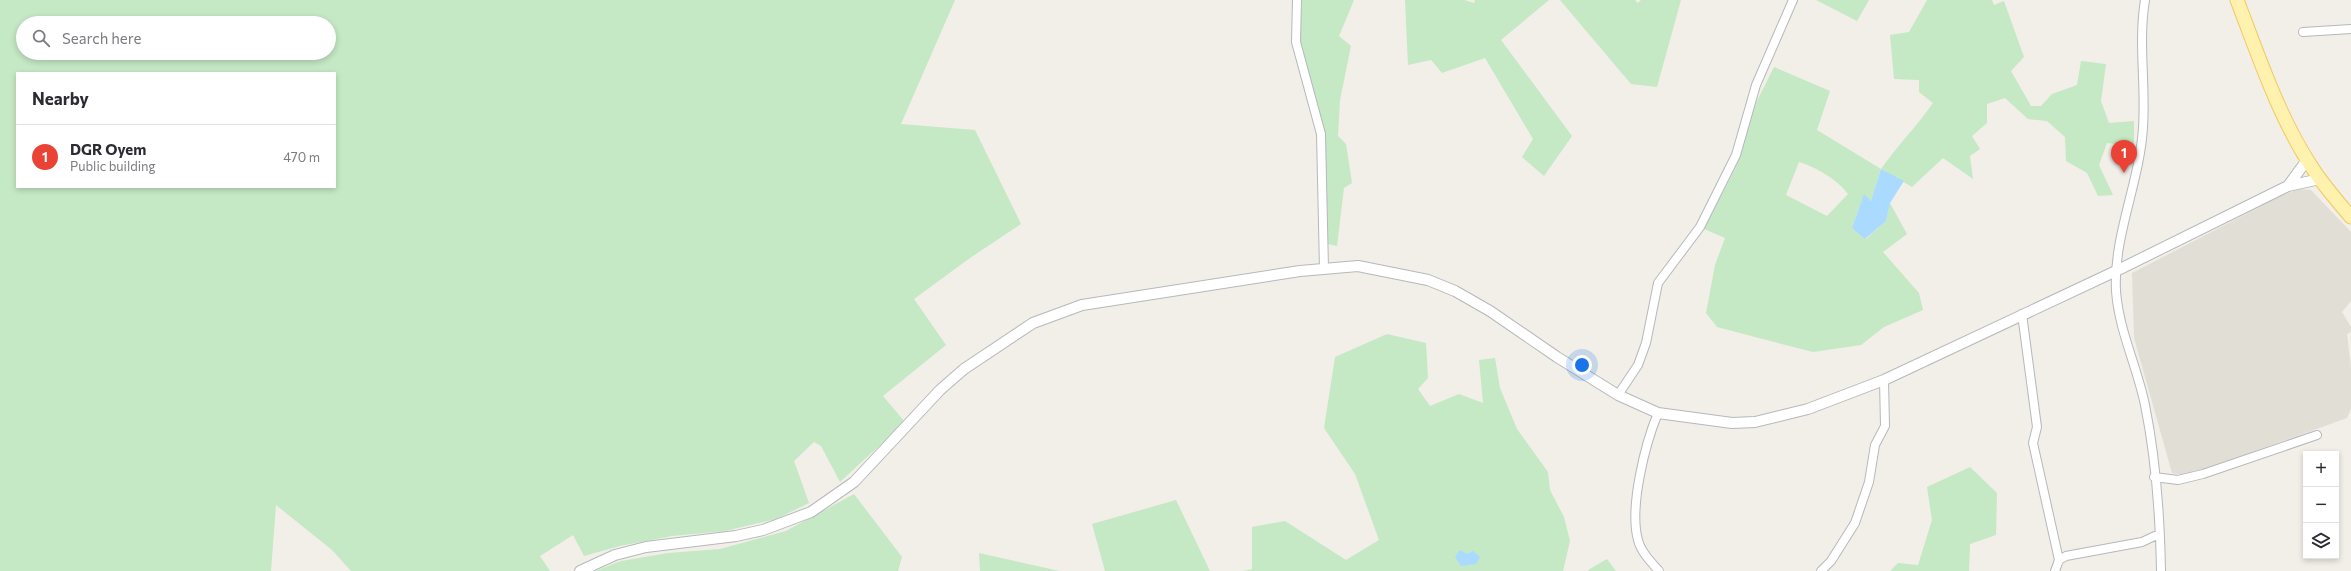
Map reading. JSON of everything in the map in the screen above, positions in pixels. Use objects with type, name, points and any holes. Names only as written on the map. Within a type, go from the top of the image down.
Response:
[{"type":"main road","points":[[2237,0],[2269,84],[2307,160],[2320,179],[2351,217]]},
{"type":"street","points":[[1297,0],[1296,42],[1321,134],[1324,268]]},
{"type":"street","points":[[1618,395],[1638,365],[1646,343],[1658,283],[1700,227],[1736,155],[1756,85],[1793,0]]},
{"type":"street","points":[[2145,0],[2143,35],[2144,127],[2116,271],[2121,327],[2145,405],[2154,477],[2161,571]]},
{"type":"street","points":[[2303,32],[2351,29]]},
{"type":"street","points":[[2288,186],[2307,160]]},
{"type":"street","points":[[580,571],[615,555],[646,547],[736,536],[763,530],[811,512],[854,482],[940,390],[964,369],[1034,323],[1056,313],[1082,305],[1324,268],[1358,266],[1428,280],[1455,291],[1490,311],[1556,357],[1618,395],[1658,413],[1725,422],[1755,422],[1808,410],[1884,380],[2116,271],[2288,186],[2320,179]]},
{"type":"street","points":[[2022,314],[2037,427],[2033,443],[2059,560],[2055,571]]},
{"type":"street","points":[[1821,571],[1831,560],[1855,523],[1869,482],[1875,445],[1885,426],[1884,380]]},
{"type":"street","points":[[1658,413],[1650,432],[1639,482],[1636,518],[1638,539],[1642,550],[1659,571]]},
{"type":"street","points":[[2154,477],[2178,480],[2204,474],[2317,435]]},
{"type":"street","points":[[2059,560],[2066,556],[2142,542],[2159,534]]},
{"type":"shaded area","points":[[2298,189],[2311,190],[2351,232],[2351,301],[2342,312],[2351,327],[2351,332],[2347,334],[2351,368],[2351,408],[2347,418],[2219,464],[2182,475],[2172,473],[2134,338],[2132,273],[2279,197]]},
{"type":"green space","points":[[0,0],[955,0],[901,124],[975,130],[1021,224],[970,258],[914,299],[946,345],[883,396],[905,422],[840,482],[821,446],[814,442],[794,461],[809,503],[776,519],[725,531],[672,536],[620,546],[584,556],[573,535],[540,556],[550,571],[351,571],[332,550],[276,505],[271,571],[0,571]]},
{"type":"green space","points":[[1302,0],[1354,0],[1339,36],[1351,46],[1340,100],[1338,136],[1346,144],[1352,183],[1344,188],[1337,246],[1328,244],[1325,133],[1300,42]]},
{"type":"green space","points":[[1405,0],[1464,0],[1474,3],[1475,0],[1549,0],[1501,40],[1572,136],[1544,176],[1522,157],[1533,139],[1485,58],[1442,73],[1431,60],[1408,65]]},
{"type":"green space","points":[[1560,0],[1635,0],[1638,3],[1641,0],[1681,0],[1657,87],[1631,84]]},
{"type":"green space","points":[[1816,0],[1869,0],[1857,21]]},
{"type":"green space","points":[[1927,0],[1992,0],[1994,5],[2004,1],[2024,57],[2011,71],[2031,106],[2041,106],[2052,94],[2077,85],[2081,61],[2106,64],[2101,101],[2109,123],[2134,121],[2134,146],[2107,143],[2099,165],[2113,195],[2098,196],[2087,173],[2066,161],[2065,137],[2047,121],[2028,119],[2005,98],[1987,104],[1987,123],[1972,136],[1980,149],[1970,156],[1973,179],[1943,158],[1912,187],[1881,169],[1933,103],[1919,92],[1919,80],[1894,79],[1890,35],[1909,32]]},
{"type":"green space","points":[[1774,67],[1830,91],[1817,130],[1881,169],[1871,201],[1864,195],[1852,228],[1866,239],[1886,221],[1890,203],[1907,234],[1883,252],[1919,293],[1923,310],[1884,327],[1861,345],[1813,352],[1717,327],[1706,313],[1715,265],[1725,238],[1704,229],[1735,169],[1756,103]],"holes":[[[1799,162],[1806,164],[1833,179],[1848,194],[1827,216],[1786,195]]]},
{"type":"green space","points":[[1387,334],[1426,343],[1428,378],[1418,389],[1430,406],[1459,394],[1483,403],[1479,360],[1495,358],[1500,388],[1517,429],[1548,472],[1550,490],[1564,517],[1570,541],[1563,571],[1243,571],[1252,569],[1252,527],[1285,521],[1346,560],[1379,540],[1355,474],[1324,428],[1335,357]]},
{"type":"green space","points":[[1970,467],[1997,493],[1996,535],[1970,544],[1969,571],[1890,571],[1898,563],[1918,565],[1932,520],[1927,487]]},
{"type":"green space","points":[[854,494],[902,557],[898,571],[595,571],[621,561],[668,553],[720,549],[786,531]]},
{"type":"green space","points":[[1176,500],[1210,571],[1105,571],[1092,524]]},
{"type":"green space","points":[[979,553],[1059,571],[980,571]]},
{"type":"green space","points":[[1607,559],[1616,571],[1588,570]]},
{"type":"water","points":[[1881,169],[1904,181],[1890,203],[1886,221],[1865,239],[1852,228],[1864,194],[1871,201]]},
{"type":"water","points":[[1460,550],[1467,554],[1473,551],[1480,557],[1476,564],[1461,566],[1455,557]]},
{"type":"place","name":"DGR Oyem","points":[[2124,173]]}]
